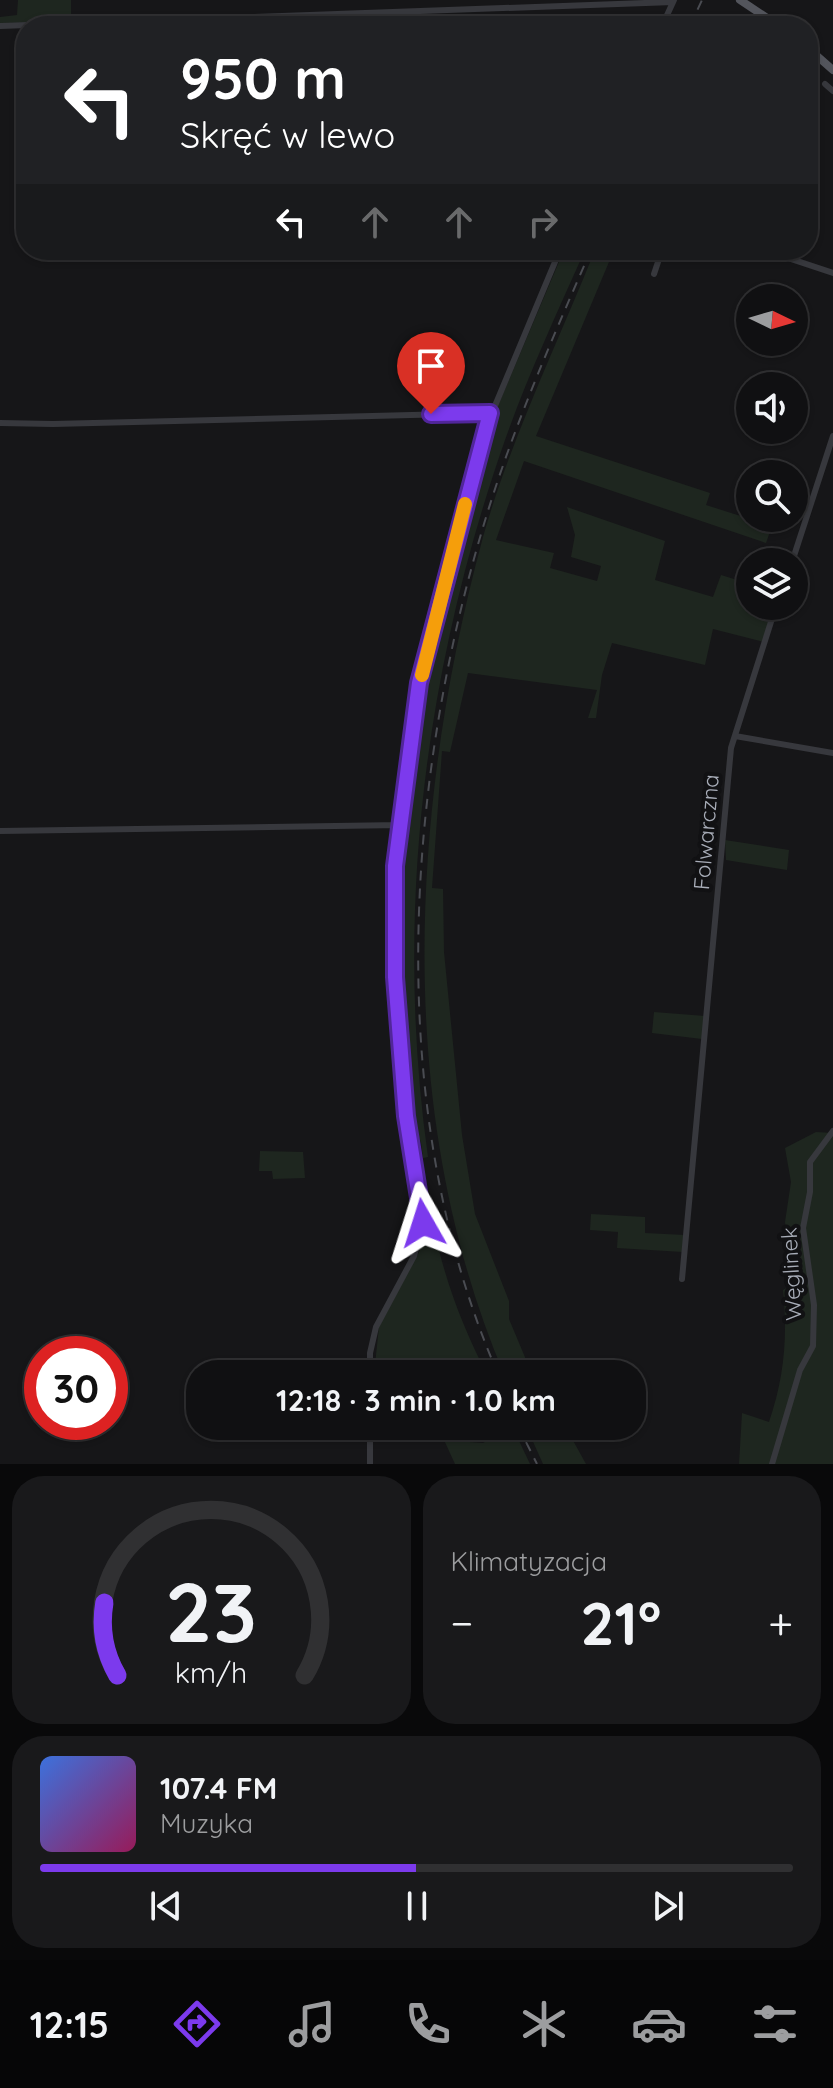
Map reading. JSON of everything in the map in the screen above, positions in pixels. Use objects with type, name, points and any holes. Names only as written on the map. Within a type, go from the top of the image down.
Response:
[{"type":"main road","points":[[740,0],[764,16]]},
{"type":"street","points":[[270,16],[674,1]]},
{"type":"street","points":[[825,84],[833,91]]},
{"type":"street","points":[[370,1360],[376,1326],[414,1256],[423,1223],[406,1116],[395,977],[395,866],[419,683],[490,413],[556,260]]},
{"type":"street","points":[[654,274],[659,260]]},
{"type":"street","points":[[794,260],[833,273]]},
{"type":"street","points":[[0,423],[490,413]]},
{"type":"street","points":[[797,548],[833,436]]},
{"type":"street","name":"Folwarczna","points":[[682,1279],[731,748],[772,620]]},
{"type":"street","points":[[735,736],[833,753]]},
{"type":"street","points":[[0,831],[400,825]]},
{"type":"street","name":"Węglinek","points":[[772,1464],[800,1370],[813,1346],[814,1305],[803,1228],[810,1192],[810,1162],[833,1131]]},
{"type":"street","points":[[370,1440],[370,1464]]},
{"type":"shaded area","points":[[18,0],[71,0],[71,16],[16,16],[16,23],[0,23],[0,17],[17,15]]},
{"type":"shaded area","points":[[560,260],[581,260],[505,440],[477,527],[454,615],[436,705],[423,794],[416,885],[414,975],[418,1066],[428,1157],[423,1158],[421,1142],[411,1120],[408,1092],[399,943],[399,870],[421,692],[492,420]]},
{"type":"shaded area","points":[[591,260],[610,260],[536,436],[710,493],[706,505],[736,515],[736,532],[770,532],[766,543],[524,461],[496,540],[554,553],[550,568],[597,581],[601,566],[571,557],[575,535],[567,507],[665,541],[655,580],[713,597],[721,575],[736,580],[736,620],[771,620],[764,642],[713,629],[705,665],[612,643],[602,675],[596,718],[588,718],[597,690],[468,673],[450,752],[442,751],[432,888],[443,889],[444,952],[462,1135],[475,1214],[509,1301],[509,1319],[526,1360],[499,1360],[468,1274],[444,1171],[429,1065],[424,958],[428,851],[440,745],[458,639],[494,500]]},
{"type":"shaded area","points":[[725,840],[789,850],[787,870],[726,860]]},
{"type":"shaded area","points":[[654,1012],[705,1016],[702,1039],[652,1033]]},
{"type":"shaded area","points":[[816,1132],[833,1133],[833,1464],[739,1464],[742,1413],[769,1422],[781,1373],[785,1341],[783,1290],[793,1284],[785,1222],[791,1182],[785,1148]]},
{"type":"shaded area","points":[[260,1151],[303,1152],[305,1178],[273,1179],[272,1171],[259,1171]]},
{"type":"shaded area","points":[[429,1196],[437,1242],[450,1288],[480,1360],[375,1360],[379,1327],[420,1250],[426,1227],[426,1200]]},
{"type":"shaded area","points":[[591,1214],[645,1217],[645,1233],[685,1235],[683,1252],[617,1248],[618,1232],[590,1230]]},
{"type":"shaded area","points":[[444,1440],[483,1443],[489,1440],[519,1440],[530,1464],[455,1464]]},
{"type":"shaded area","points":[[532,1440],[573,1440],[586,1464],[543,1464]]},
{"type":"railway","points":[[695,16],[702,0]]},
{"type":"railway","points":[[493,1360],[461,1272],[436,1166],[422,1057],[418,946],[424,835],[438,725],[459,618],[487,514],[522,413],[587,260]]},
{"type":"railway","points":[[525,1440],[537,1464]]},
{"type":"slow traffic","points":[[422,675],[465,504]]},
{"type":"route","points":[[423,1223],[406,1116],[395,977],[395,866],[419,683],[490,413],[431,414]]}]
